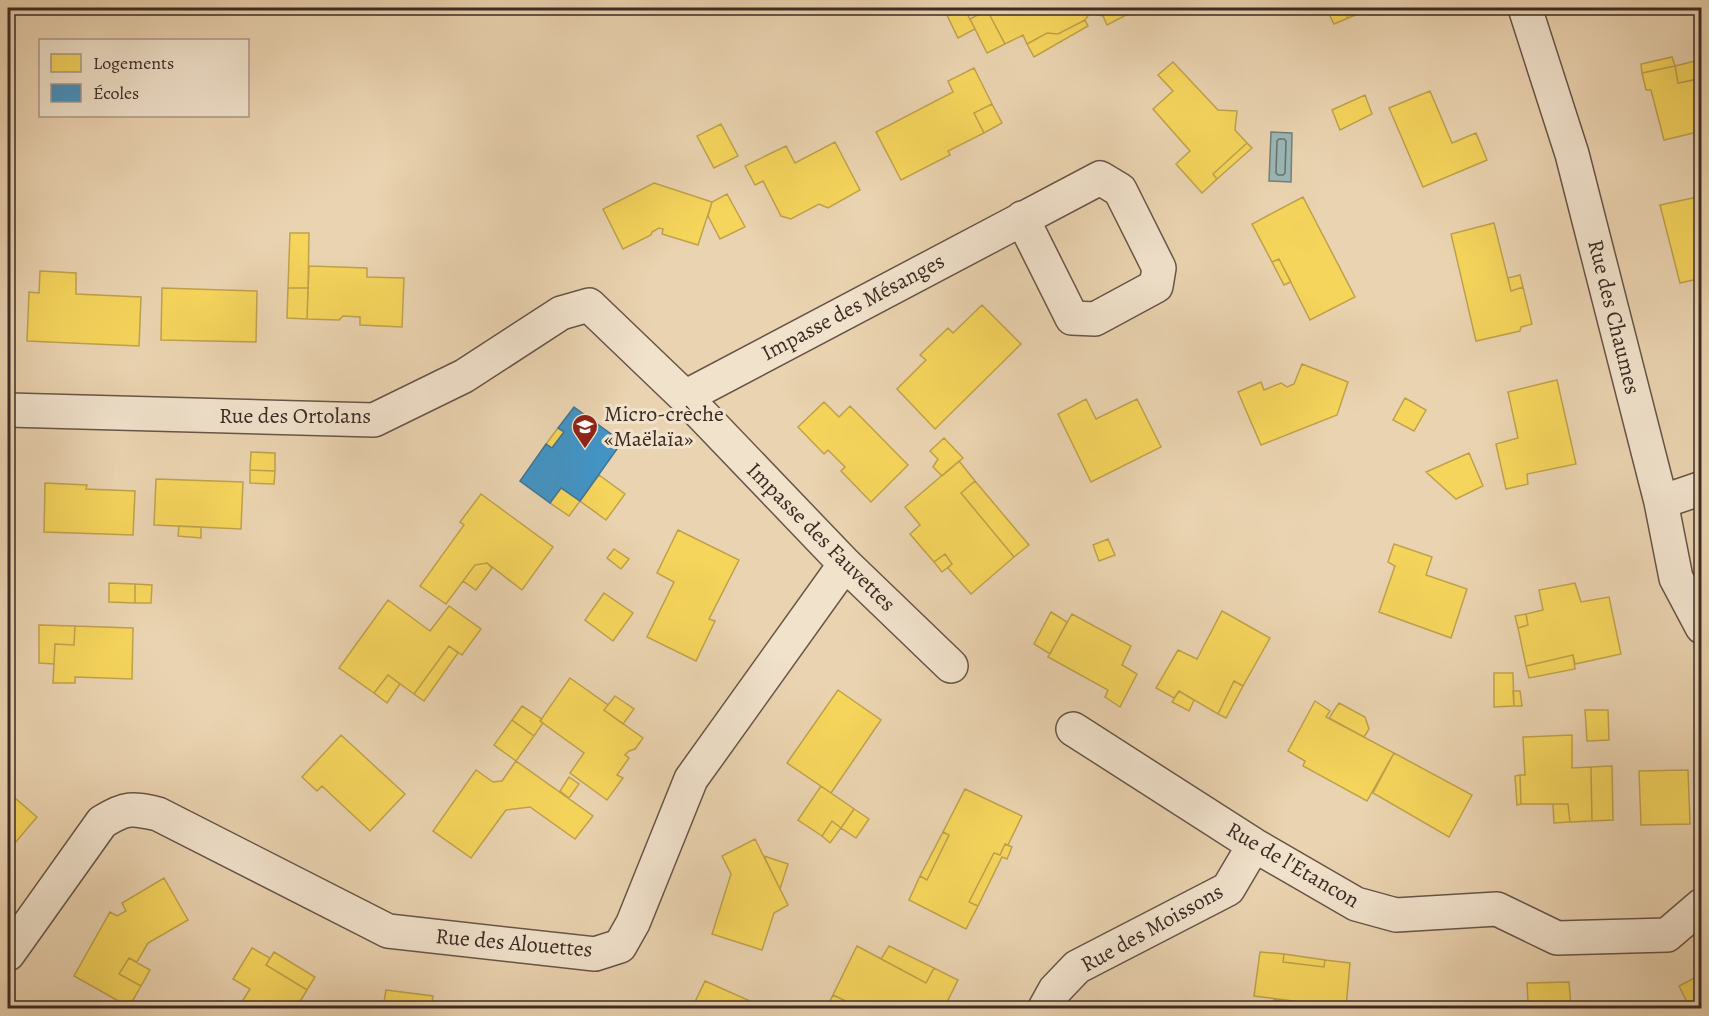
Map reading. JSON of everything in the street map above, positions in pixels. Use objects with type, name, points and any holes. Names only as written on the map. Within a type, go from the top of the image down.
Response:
[{"type":"street","name":"Rue des Chaumes","points":[[1524,8],[1572,154],[1661,502],[1676,578],[1701,627]]},
{"type":"street","name":"Impasse des Mésanges","points":[[685,397],[1022,218],[1100,178],[1120,190],[1159,268],[1156,286],[1095,319],[1072,318],[1022,218]]},
{"type":"street","name":"Impasse des Fauvettes","points":[[589,306],[685,397],[845,564],[951,666]]},
{"type":"street","name":"Rue des Ortolans","points":[[8,410],[374,420],[464,376],[561,313],[589,306]]},
{"type":"street","points":[[1661,502],[1701,488]]},
{"type":"street","name":"Rue des Alouettes","points":[[8,954],[102,822],[117,813],[134,809],[158,814],[388,930],[595,954],[620,946],[633,923],[691,779],[845,564]]},
{"type":"street","name":"Rue de l'Etancon","points":[[1072,729],[1254,845],[1356,904],[1396,915],[1497,909],[1557,938],[1666,935],[1701,904]]},
{"type":"street","name":"Rue des Moissons","points":[[1045,1008],[1055,990],[1077,967],[1228,889],[1254,845]]},
{"type":"water","points":[[1271,132],[1292,133],[1291,182],[1269,181]]},
{"type":"building: Logements","points":[[964,8],[975,29],[958,38],[944,9]]},
{"type":"building: Logements","points":[[1020,8],[1023,13],[1033,8],[1132,8],[1134,11],[1107,25],[1103,16],[1090,13],[1085,20],[1058,34],[1047,33],[1027,44],[1023,35],[1005,44],[987,10]]},
{"type":"building: Logements","points":[[1326,8],[1344,8],[1348,18],[1334,24]]},
{"type":"building: Logements","points":[[1344,8],[1375,8],[1348,18]]},
{"type":"building: Logements","points":[[987,10],[1005,44],[987,53],[970,19]]},
{"type":"building: Logements","points":[[1085,20],[1088,26],[1034,57],[1027,44],[1047,33],[1058,34]]},
{"type":"building: Logements","points":[[1672,57],[1675,66],[1642,73],[1641,64]]},
{"type":"building: Logements","points":[[1695,61],[1699,79],[1678,83],[1675,66]]},
{"type":"building: Logements","points":[[1173,62],[1218,110],[1237,111],[1235,130],[1247,143],[1213,174],[1217,179],[1202,193],[1176,164],[1190,151],[1153,109],[1173,91],[1158,75]]},
{"type":"building: Logements","points":[[1675,66],[1678,83],[1702,78],[1702,131],[1664,140],[1651,90],[1646,90],[1642,73]]},
{"type":"building: Logements","points":[[974,68],[992,104],[974,113],[984,133],[948,151],[950,155],[901,180],[876,132],[953,92],[948,81]]},
{"type":"building: Logements","points":[[1430,91],[1452,143],[1476,133],[1487,160],[1423,187],[1389,108]]},
{"type":"building: Logements","points":[[1365,95],[1372,114],[1340,130],[1332,110]]},
{"type":"building: Logements","points":[[992,104],[1002,123],[984,133],[974,113]]},
{"type":"building: Logements","points":[[721,124],[738,156],[714,168],[697,136]]},
{"type":"building: Logements","points":[[835,142],[860,190],[828,208],[819,204],[791,219],[781,216],[763,181],[755,185],[745,166],[786,146],[795,163]]},
{"type":"building: Logements","points":[[1247,143],[1252,148],[1217,179],[1213,174]]},
{"type":"building: Logements","points":[[654,183],[712,202],[698,245],[662,234],[663,229],[659,228],[651,235],[623,249],[603,209]]},
{"type":"building: Logements","points":[[727,194],[745,227],[720,239],[708,216],[712,202]]},
{"type":"building: Logements","points":[[1702,196],[1702,278],[1680,283],[1660,205]]},
{"type":"building: Logements","points":[[1303,197],[1355,297],[1310,320],[1279,259],[1272,262],[1252,224]]},
{"type":"building: Logements","points":[[1494,223],[1511,291],[1523,287],[1532,324],[1521,327],[1520,331],[1476,341],[1451,234]]},
{"type":"building: Logements","points":[[290,233],[309,233],[308,288],[288,288]]},
{"type":"building: Logements","points":[[1279,259],[1291,282],[1284,285],[1272,262]]},
{"type":"building: Logements","points":[[309,266],[367,268],[367,277],[404,278],[402,327],[360,325],[360,317],[343,316],[339,320],[307,319]]},
{"type":"building: Logements","points":[[40,271],[76,273],[76,294],[141,297],[139,346],[27,341],[29,292],[39,293]]},
{"type":"building: Logements","points":[[1520,275],[1523,287],[1511,291],[1508,278]]},
{"type":"building: Logements","points":[[162,288],[257,291],[256,342],[161,340]]},
{"type":"building: Logements","points":[[288,288],[308,288],[307,319],[287,318]]},
{"type":"building: Logements","points":[[982,305],[1021,344],[935,429],[897,389],[926,360],[920,355],[948,328],[953,333]]},
{"type":"building: Logements","points":[[1302,364],[1348,382],[1337,415],[1261,445],[1238,392],[1261,382],[1264,390],[1281,383],[1287,387],[1294,384]]},
{"type":"building: Logements","points":[[1557,380],[1576,464],[1527,474],[1528,484],[1506,489],[1496,444],[1518,438],[1508,392]]},
{"type":"building: Logements","points":[[1405,398],[1426,410],[1414,431],[1393,420]]},
{"type":"building: Logements","points":[[1086,399],[1096,419],[1137,399],[1161,447],[1091,482],[1058,414]]},
{"type":"building: Logements","points":[[824,402],[839,417],[850,406],[908,465],[871,502],[841,471],[845,467],[828,450],[824,454],[798,427]]},
{"type":"building: Logements","points":[[558,428],[564,432],[552,448],[546,444]]},
{"type":"building: Logements","points":[[944,438],[963,458],[942,476],[933,467],[938,459],[930,451]]},
{"type":"building: Logements","points":[[251,452],[275,453],[275,471],[250,470]]},
{"type":"building: Logements","points":[[1469,453],[1483,486],[1456,499],[1426,472]]},
{"type":"building: Logements","points":[[959,461],[975,481],[961,493],[1014,557],[971,594],[948,568],[952,564],[945,554],[934,562],[910,534],[920,525],[905,507]]},
{"type":"building: Logements","points":[[250,470],[275,471],[274,484],[250,483]]},
{"type":"building: Logements","points":[[599,475],[625,494],[606,520],[580,501]]},
{"type":"building: Logements","points":[[156,479],[243,482],[241,529],[154,525]]},
{"type":"building: Logements","points":[[975,481],[1029,545],[1014,557],[961,493]]},
{"type":"building: Logements","points":[[45,483],[87,485],[86,489],[135,491],[133,535],[44,532]]},
{"type":"building: Logements","points":[[561,488],[580,501],[569,516],[550,503]]},
{"type":"building: Logements","points":[[481,494],[553,547],[522,590],[487,563],[475,565],[446,604],[420,586],[464,525],[460,522]]},
{"type":"building: Logements","points":[[179,526],[201,527],[201,538],[178,536]]},
{"type":"building: Logements","points":[[678,530],[739,560],[709,619],[715,621],[696,661],[647,637],[674,582],[657,573]]},
{"type":"building: Logements","points":[[1108,539],[1115,555],[1099,561],[1093,545]]},
{"type":"building: Logements","points":[[1394,544],[1432,557],[1426,575],[1467,589],[1451,638],[1379,612],[1395,566],[1388,562]]},
{"type":"building: Logements","points":[[614,549],[629,559],[621,569],[607,558]]},
{"type":"building: Logements","points":[[945,554],[952,564],[942,572],[934,562]]},
{"type":"building: Logements","points":[[487,563],[492,568],[476,590],[463,581],[475,565]]},
{"type":"building: Logements","points":[[109,583],[135,584],[135,603],[109,602]]},
{"type":"building: Logements","points":[[1575,583],[1581,602],[1609,597],[1621,654],[1575,664],[1573,655],[1526,666],[1518,628],[1528,625],[1526,614],[1543,610],[1539,590]]},
{"type":"building: Logements","points":[[135,584],[152,585],[151,603],[135,603]]},
{"type":"building: Logements","points":[[604,593],[633,613],[613,641],[585,620]]},
{"type":"building: Logements","points":[[388,600],[430,631],[449,606],[481,629],[462,655],[449,646],[414,694],[388,675],[374,693],[339,668]]},
{"type":"building: Logements","points":[[1222,611],[1270,638],[1243,686],[1234,681],[1218,714],[1179,691],[1174,698],[1156,688],[1178,650],[1197,659]]},
{"type":"building: Logements","points":[[1051,612],[1067,622],[1050,654],[1034,644]]},
{"type":"building: Logements","points":[[1072,614],[1131,646],[1122,665],[1137,674],[1120,707],[1105,697],[1108,690],[1048,657]]},
{"type":"building: Logements","points":[[1526,614],[1528,625],[1518,628],[1515,616]]},
{"type":"building: Logements","points":[[39,625],[75,626],[74,645],[55,644],[54,664],[39,663]]},
{"type":"building: Logements","points":[[75,626],[133,628],[132,679],[75,677],[75,683],[53,683],[55,644],[74,645]]},
{"type":"building: Logements","points":[[449,646],[458,653],[424,701],[414,694]]},
{"type":"building: Logements","points":[[1573,655],[1575,669],[1529,678],[1526,666]]},
{"type":"building: Logements","points":[[1494,673],[1513,673],[1514,706],[1494,707]]},
{"type":"building: Logements","points":[[388,675],[400,684],[387,703],[374,693]]},
{"type":"building: Logements","points":[[570,678],[608,705],[604,710],[643,738],[635,749],[625,755],[629,758],[617,775],[623,778],[607,800],[570,773],[584,753],[540,721]]},
{"type":"building: Logements","points":[[1234,681],[1243,686],[1226,718],[1218,714]]},
{"type":"building: Logements","points":[[838,690],[881,720],[831,793],[787,763]]},
{"type":"building: Logements","points":[[1179,691],[1194,700],[1189,711],[1172,702]]},
{"type":"building: Logements","points":[[1513,691],[1520,691],[1522,706],[1514,706]]},
{"type":"building: Logements","points":[[615,696],[634,709],[623,724],[604,710]]},
{"type":"building: Logements","points":[[1315,701],[1330,711],[1326,717],[1394,753],[1367,801],[1303,766],[1305,761],[1288,751]]},
{"type":"building: Logements","points":[[1339,703],[1365,717],[1369,729],[1364,737],[1329,718]]},
{"type":"building: Logements","points":[[522,706],[542,719],[540,721],[543,723],[534,736],[512,720]]},
{"type":"building: Logements","points":[[1585,710],[1608,710],[1609,740],[1587,741]]},
{"type":"building: Logements","points":[[512,720],[534,736],[516,761],[494,745]]},
{"type":"building: Logements","points":[[341,735],[405,794],[370,831],[322,786],[317,791],[302,777]]},
{"type":"building: Logements","points":[[1572,735],[1572,768],[1591,767],[1592,821],[1570,822],[1568,804],[1521,804],[1520,775],[1525,775],[1523,737]]},
{"type":"building: Logements","points":[[1394,753],[1472,795],[1449,837],[1373,793]]},
{"type":"building: Logements","points":[[516,761],[593,816],[575,839],[530,807],[506,810],[471,858],[433,831],[476,770],[493,782],[502,781]]},
{"type":"building: Logements","points":[[1612,766],[1613,820],[1592,821],[1591,767]]},
{"type":"building: Logements","points":[[1688,770],[1690,824],[1641,825],[1639,771]]},
{"type":"building: Logements","points":[[1520,775],[1521,804],[1517,805],[1515,776]]},
{"type":"building: Logements","points":[[569,777],[579,784],[569,798],[560,791]]},
{"type":"building: Logements","points":[[821,786],[854,809],[841,828],[832,821],[822,836],[798,820]]},
{"type":"building: Logements","points":[[965,789],[1022,816],[1008,845],[1005,844],[1000,855],[994,853],[969,902],[978,906],[966,929],[909,900],[920,876],[927,880],[949,835],[943,832]]},
{"type":"building: Logements","points":[[8,792],[37,817],[9,850],[8,849]]},
{"type":"building: Logements","points":[[1553,804],[1568,804],[1570,822],[1554,823]]},
{"type":"building: Logements","points":[[854,809],[869,819],[856,838],[841,828]]},
{"type":"building: Logements","points":[[832,821],[841,828],[830,843],[822,836]]},
{"type":"building: Logements","points":[[943,832],[949,835],[927,880],[920,876]]},
{"type":"building: Logements","points":[[755,839],[788,905],[774,913],[762,950],[712,934],[731,874],[722,856]]},
{"type":"building: Logements","points":[[1005,844],[1012,847],[1007,859],[1002,857],[978,906],[969,902],[994,853],[1000,855]]},
{"type":"building: Logements","points":[[764,856],[788,864],[780,889]]},
{"type":"building: Logements","points":[[164,878],[188,920],[148,943],[137,962],[129,958],[119,974],[141,986],[129,1007],[74,976],[110,912],[117,916],[126,911],[122,903]]},
{"type":"building: Logements","points":[[857,946],[926,983],[934,968],[958,980],[944,1008],[857,1008],[833,995]]},
{"type":"building: Logements","points":[[889,946],[934,968],[926,983],[881,959]]},
{"type":"building: Logements","points":[[252,948],[270,958],[266,965],[307,990],[296,1008],[238,1008],[250,989],[233,979]]},
{"type":"building: Logements","points":[[274,952],[315,977],[307,990],[266,965]]},
{"type":"building: Logements","points":[[1260,952],[1284,954],[1283,962],[1324,967],[1325,960],[1350,963],[1346,1008],[1254,996]]},
{"type":"building: Logements","points":[[1284,954],[1325,960],[1324,967],[1283,962]]},
{"type":"building: Logements","points":[[129,958],[150,970],[141,986],[119,974]]},
{"type":"building: Logements","points":[[1702,974],[1702,1008],[1690,1008],[1679,986]]},
{"type":"building: Logements","points":[[705,981],[757,1004],[755,1008],[692,1008]]},
{"type":"building: Logements","points":[[1569,982],[1571,1008],[1482,1008],[1482,1003],[1528,1001],[1527,983]]},
{"type":"building: Logements","points":[[386,990],[433,996],[431,1008],[383,1008]]},
{"type":"building: Logements","points":[[833,995],[858,1007],[836,1008],[828,1005]]},
{"type":"building: Logements","points":[[1274,1000],[1313,1004],[1313,1008],[1273,1008]]},
{"type":"building: Écoles","points":[[574,407],[622,442],[580,501],[561,488],[550,503],[520,481],[546,444],[552,448],[564,432],[558,428]]},
{"type":"place","name":"Micro-crèche «Maëlaïa»","points":[[585,450]]}]
